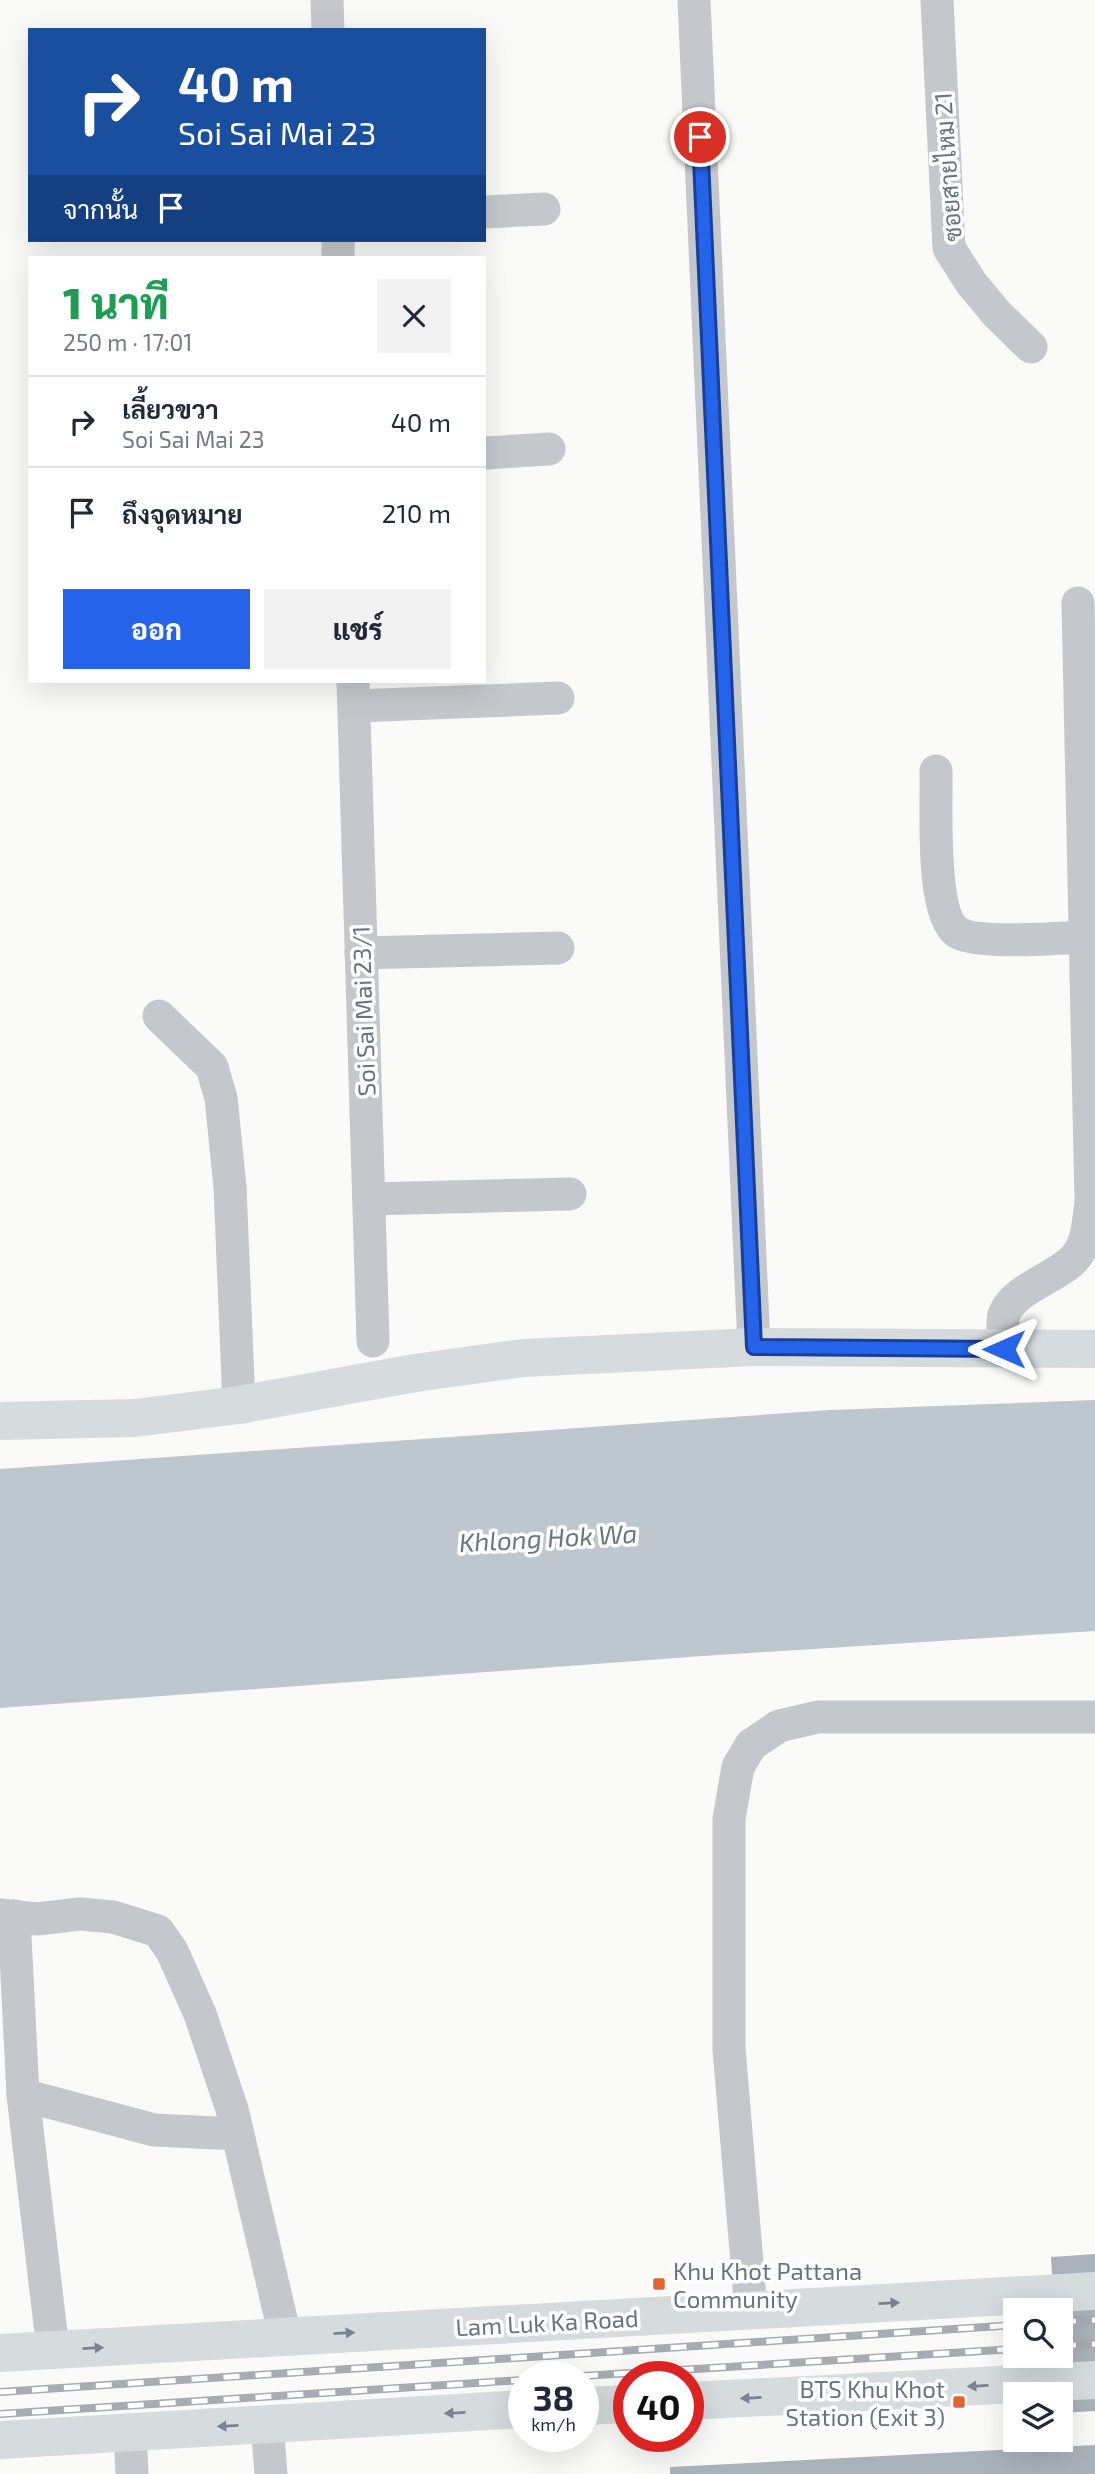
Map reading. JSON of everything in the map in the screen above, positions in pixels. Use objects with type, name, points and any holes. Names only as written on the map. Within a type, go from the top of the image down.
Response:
[{"type":"main road","points":[[0,1421],[135,1418],[239,1405],[415,1373],[523,1358],[754,1347],[1095,1349]]},
{"type":"main road","name":"Lam Luk Ka Road","points":[[0,2353],[1095,2291]]},
{"type":"main road","points":[[704,2400],[1095,2380]]},
{"type":"main road","points":[[0,2440],[508,2410]]},
{"type":"street","points":[[327,0],[328,28]]},
{"type":"street","points":[[694,0],[754,1347]]},
{"type":"street","name":"ซอยสายไหม 21","points":[[937,0],[949,248],[972,284],[997,314],[1031,347]]},
{"type":"street","points":[[486,212],[544,209]]},
{"type":"street","points":[[486,453],[549,449]]},
{"type":"street","points":[[1004,1349],[1003,1322],[1008,1308],[1022,1294],[1073,1260],[1086,1240],[1091,1203],[1078,603]]},
{"type":"street","points":[[354,693],[558,698]]},
{"type":"street","name":"Soi Sai Mai 23/1","points":[[354,693],[373,1341]]},
{"type":"street","points":[[936,771],[939,893],[945,918],[958,933],[983,939],[1085,937]]},
{"type":"street","points":[[361,953],[558,948]]},
{"type":"street","points":[[159,1016],[212,1067],[221,1098],[230,1187],[239,1405]]},
{"type":"street","points":[[369,1199],[570,1194]]},
{"type":"street","points":[[751,2310],[729,2049],[729,1819],[738,1767],[751,1745],[779,1726],[818,1717],[1095,1717]]},
{"type":"street","points":[[53,2350],[23,2095],[7,1916],[37,1919],[80,1914],[113,1917],[158,1931],[172,1951],[200,2014],[232,2109],[285,2336]]},
{"type":"street","points":[[23,2095],[154,2130],[237,2134]]},
{"type":"street","points":[[267,2424],[271,2474]]},
{"type":"street","points":[[130,2431],[132,2474]]},
{"type":"water","name":"Khlong Hok Wa","points":[[1095,1400],[1095,1631],[703,1656],[0,1708],[0,1469],[830,1410]]},
{"type":"building","points":[[1095,2254],[1095,2411],[1073,2412],[1073,2382],[1059,2382],[1058,2368],[1073,2368],[1073,2298],[1053,2298],[1051,2257]]},
{"type":"building","points":[[1095,2445],[1095,2474],[670,2474],[670,2467],[1003,2450],[1003,2452],[1073,2452],[1073,2446]]},
{"type":"railway","points":[[1073,2321],[1095,2320]]},
{"type":"railway","points":[[0,2392],[1003,2326]]},
{"type":"railway","points":[[1073,2345],[1095,2344]]},
{"type":"railway","points":[[599,2375],[1003,2350]]},
{"type":"railway","points":[[0,2414],[508,2381]]},
{"type":"place","name":"Khu Khot Pattana Community","points":[[659,2284]]},
{"type":"place","name":"BTS Khu Khot Station (Exit 3)","points":[[959,2402]]},
{"type":"route","points":[[700,137],[754,1347],[1004,1349]]}]
